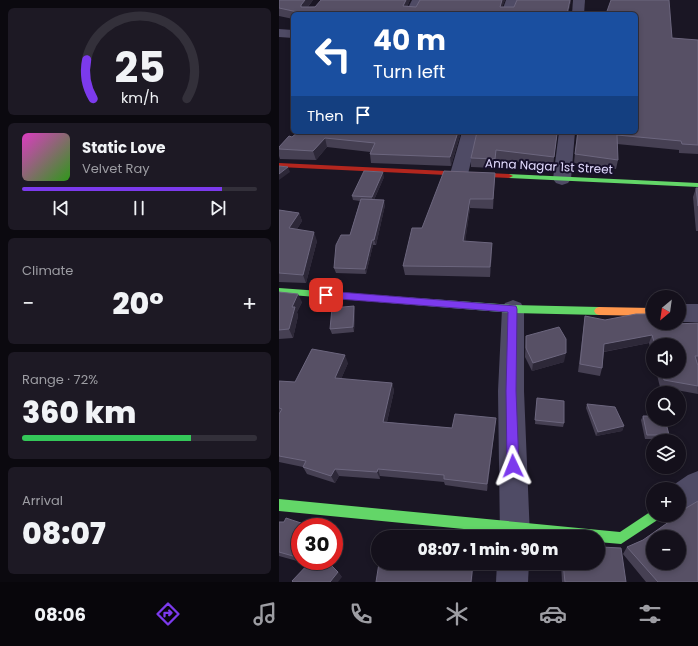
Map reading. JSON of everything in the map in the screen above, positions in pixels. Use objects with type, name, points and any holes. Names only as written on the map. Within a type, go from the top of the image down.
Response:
[{"type":"street","points":[[412,12],[418,0]]},
{"type":"street","points":[[508,12],[512,0]]},
{"type":"street","points":[[578,12],[579,0]]},
{"type":"street","points":[[279,33],[291,34]]},
{"type":"street","points":[[459,174],[469,134]]},
{"type":"street","points":[[562,179],[567,134]]},
{"type":"street","name":"Anna Nagar 1st Street","points":[[279,165],[698,185]]},
{"type":"street","points":[[279,292],[513,309],[646,312]]},
{"type":"street","points":[[513,309],[511,391],[515,530]]},
{"type":"street","points":[[686,313],[698,314]]},
{"type":"street","points":[[686,493],[698,485]]},
{"type":"street","points":[[279,505],[498,530]]},
{"type":"street","points":[[605,537],[621,538],[646,521]]},
{"type":"street","points":[[512,582],[513,570]]},
{"type":"building","points":[[279,0],[305,0],[301,7],[315,7],[321,0],[406,0],[403,6],[416,7],[420,0],[502,0],[500,7],[514,7],[517,0],[570,0],[567,12],[298,12],[279,8]]},
{"type":"building","points":[[611,0],[669,0],[672,38],[698,40],[698,145],[682,144],[681,141],[617,135],[618,160],[575,154],[578,134],[638,134],[638,12],[607,12]]},
{"type":"building","points":[[296,134],[457,134],[450,157],[370,154],[375,143],[325,138],[313,151],[279,149],[279,147],[289,136],[292,137]]},
{"type":"building","points":[[477,134],[557,134],[554,157],[496,150],[495,159],[471,158]]},
{"type":"building","points":[[279,166],[288,167],[279,174]]},
{"type":"building","points":[[364,171],[383,172],[372,197],[352,196]]},
{"type":"building","points":[[444,171],[495,173],[493,199],[470,199],[463,241],[492,243],[490,267],[403,266],[412,228],[422,228]]},
{"type":"building","points":[[696,188],[698,188],[698,206]]},
{"type":"building","points":[[361,199],[384,200],[365,269],[334,268],[336,245],[341,235],[350,235]]},
{"type":"building","points":[[279,210],[299,213],[289,228],[314,232],[303,275],[279,273]]},
{"type":"building","points":[[279,292],[298,294],[292,307],[295,307],[289,329],[279,330]]},
{"type":"building","points":[[354,306],[353,327],[330,329],[332,308]]},
{"type":"building","points":[[636,314],[646,314],[646,330],[686,330],[686,324],[698,323],[698,356],[695,356],[698,366],[698,386],[664,380],[663,378],[686,378],[686,338],[653,338],[652,335],[604,344],[602,368],[580,364],[585,316],[605,320]]},
{"type":"building","points":[[559,327],[566,339],[566,353],[533,363],[526,348],[526,336]]},
{"type":"building","points":[[312,349],[345,355],[335,378],[392,383],[383,422],[452,428],[455,414],[496,418],[487,484],[444,479],[444,475],[378,469],[377,472],[335,469],[331,476],[303,467],[306,461],[279,456],[279,414],[282,409],[279,408],[279,381],[295,382]]},
{"type":"building","points":[[537,398],[564,401],[564,423],[535,420]]},
{"type":"building","points":[[587,404],[615,407],[624,426],[598,432]]},
{"type":"building","points":[[643,416],[646,416],[646,426],[667,426],[669,434],[647,434]]},
{"type":"building","points":[[698,501],[698,582],[658,582],[647,570],[686,570],[686,530],[657,530],[669,522],[686,522],[686,508]]},
{"type":"building","points":[[286,518],[291,520],[291,555],[279,552],[279,522],[284,522]]},
{"type":"building","points":[[646,538],[646,568],[627,547]]},
{"type":"building","points":[[605,547],[621,548],[626,582],[565,582],[564,570],[605,570]]},
{"type":"building","points":[[302,570],[336,570],[338,572],[330,582],[292,581]]},
{"type":"building","points":[[378,570],[472,570],[471,582],[376,582]]},
{"type":"traffic: fast","points":[[509,176],[698,185]]},
{"type":"traffic: fast","points":[[279,291],[513,309],[599,311]]},
{"type":"traffic: fast","points":[[279,505],[621,538],[646,521]]},
{"type":"traffic: slow","points":[[599,311],[646,312]]},
{"type":"traffic: jam","points":[[279,165],[509,176]]},
{"type":"route","points":[[326,295],[513,309],[511,391],[513,466]]}]
